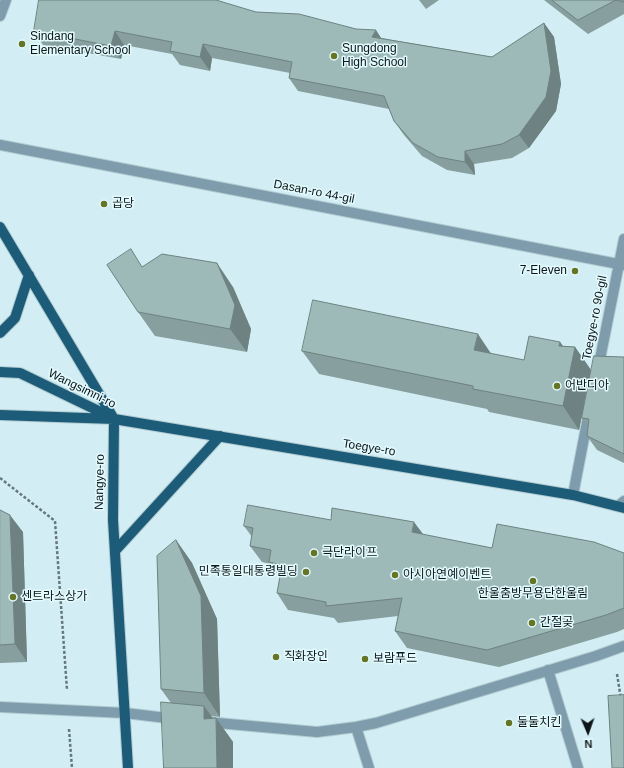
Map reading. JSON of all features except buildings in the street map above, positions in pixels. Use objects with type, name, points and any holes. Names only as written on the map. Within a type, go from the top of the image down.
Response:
[{"type":"main road","points":[[0,227],[114,419]]},
{"type":"main road","points":[[0,334],[14,318],[29,276]]},
{"type":"main road","name":"Wangsimni-ro","points":[[0,372],[20,373],[114,419]]},
{"type":"main road","name":"Wangsimni-ro","points":[[0,415],[114,419]]},
{"type":"main road","name":"Toegye-ro","points":[[114,419],[573,495],[622,505]]},
{"type":"main road","name":"Nangye-ro","points":[[114,419],[113,520],[128,768]]},
{"type":"main road","points":[[115,550],[220,436]]},
{"type":"street","points":[[0,16],[6,0]]},
{"type":"street","name":"Dasan-ro 44-gil","points":[[0,145],[621,265]]},
{"type":"street","name":"Toegye-ro 90-gil","points":[[596,381],[621,265],[624,239]]},
{"type":"street","points":[[573,495],[591,405]]},
{"type":"street","points":[[200,721],[317,732],[356,727],[376,723],[624,646]]},
{"type":"street","points":[[548,670],[578,768]]},
{"type":"street","points":[[0,707],[125,713],[184,720]]},
{"type":"street","points":[[356,727],[369,768]]},
{"type":"path","points":[[0,478],[55,521],[72,768]]},
{"type":"path","points":[[617,674],[622,706]]},
{"type":"place","name":"Sindang Elementary School","points":[[22,44]]},
{"type":"place","name":"Sungdong High School","points":[[334,56]]},
{"type":"place","name":"곱당","points":[[104,204]]},
{"type":"place","name":"7-Eleven","points":[[575,271]]},
{"type":"place","name":"어반디아","points":[[557,386]]},
{"type":"place","name":"극단라이프","points":[[314,553]]},
{"type":"place","name":"민족통일대통령빌딩","points":[[306,572]]},
{"type":"place","name":"아시아연예이벤트","points":[[395,575]]},
{"type":"place","name":"한울춤방무용단한울림","points":[[533,581]]},
{"type":"place","name":"센트라스상가","points":[[13,597]]},
{"type":"place","name":"간절곶","points":[[532,623]]},
{"type":"place","name":"직화장인","points":[[276,657]]},
{"type":"place","name":"보람푸드","points":[[365,659]]},
{"type":"place","name":"둘둘치킨","points":[[509,723]]}]
